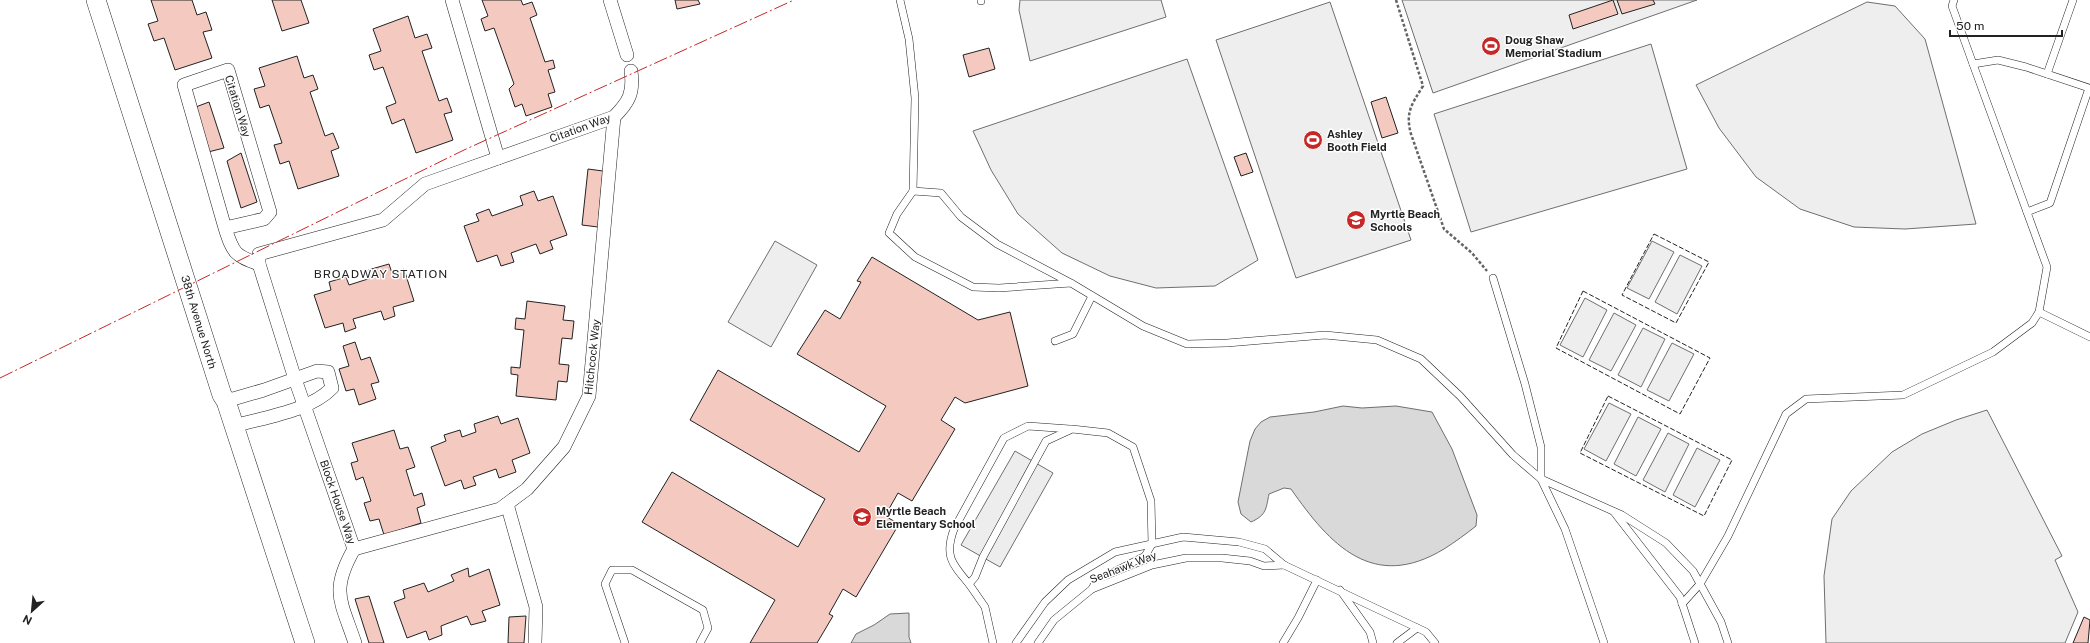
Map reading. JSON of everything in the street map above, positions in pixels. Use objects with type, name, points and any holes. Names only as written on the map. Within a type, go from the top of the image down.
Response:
[{"type":"main road","name":"38th Avenue North","points":[[96,0],[222,395],[226,401],[306,643]]},
{"type":"street","points":[[452,0],[498,158]]},
{"type":"street","points":[[610,0],[627,55]]},
{"type":"street","name":"Citation Way","points":[[225,228],[264,219],[270,212],[228,70],[184,85],[225,228],[230,245],[240,258],[259,264],[259,254],[383,220],[425,184],[614,117],[627,104],[633,84],[631,71]]},
{"type":"street","name":"Hitchcock Way","points":[[354,549],[500,509],[527,489],[564,447],[589,396],[614,117]]},
{"type":"street","points":[[259,264],[295,379]]},
{"type":"street","points":[[226,401],[317,371],[328,372],[332,388],[324,396],[305,406],[234,426]]},
{"type":"street","name":"Block House Way","points":[[295,379],[354,549],[340,580],[339,595],[355,643]]},
{"type":"street","points":[[507,504],[536,606],[534,643]]},
{"type":"lane","points":[[900,0],[909,39],[915,98],[913,191],[897,214],[889,232],[915,257],[973,287],[998,288],[1071,283]]},
{"type":"lane","points":[[1682,604],[1700,584],[1728,536],[1786,414],[1806,399],[1903,395],[1993,352],[2032,323],[2039,312],[2047,267],[1952,6],[1954,0]]},
{"type":"lane","points":[[2047,74],[2073,0]]},
{"type":"lane","points":[[1973,64],[1998,60],[2088,88],[2050,202],[2027,212]]},
{"type":"lane","points":[[913,191],[941,193],[961,217],[997,244],[1071,283],[1143,326],[1187,344],[1325,335],[1376,340],[1421,359],[1460,396],[1513,455],[1541,479],[1614,511],[1666,543],[1693,571],[1721,622],[1728,643]]},
{"type":"lane","points":[[1494,278],[1525,384],[1541,448],[1541,479],[1565,529],[1604,643]]},
{"type":"lane","points":[[1055,341],[1073,334],[1092,296]]},
{"type":"lane","points":[[2039,312],[2090,337]]},
{"type":"lane","points":[[993,643],[985,607],[969,584],[952,564],[949,542],[954,529],[1004,438],[1028,426],[1108,433],[1133,447],[1151,500],[1152,544],[1145,556],[1096,581],[1092,588]]},
{"type":"lane","points":[[969,584],[975,577],[984,557],[1046,441],[1072,429]]},
{"type":"lane","points":[[1614,511],[1680,598],[1695,643]]},
{"type":"lane","name":"Seahawk Way","points":[[1016,643],[1045,602],[1068,580],[1115,552],[1182,537],[1239,542],[1265,550],[1284,565],[1340,590],[1426,632],[1435,643]]},
{"type":"lane","name":"Seahawk Way","points":[[1038,643],[1054,620],[1092,588],[1152,565],[1186,558],[1222,558],[1264,566],[1284,565]]},
{"type":"lane","points":[[625,643],[605,584],[612,570],[632,570],[703,610],[708,628],[700,643]]},
{"type":"lane","points":[[1283,643],[1298,618],[1317,580]]},
{"type":"lane","points":[[1340,590],[1370,632],[1373,643]]},
{"type":"lane","points":[[1397,643],[1417,628]]},
{"type":"path","points":[[1396,0],[1423,86],[1410,106],[1408,122],[1444,229],[1472,253],[1494,278]]},
{"type":"shaded area","points":[[1020,0],[1161,0],[1166,17],[1030,61],[1019,10]]},
{"type":"shaded area","name":"Doug Shaw Memorial Stadium","points":[[1402,0],[1697,0],[1433,93]]},
{"type":"shaded area","name":"Ashley Booth Field","points":[[1330,2],[1411,240],[1296,278],[1216,40]]},
{"type":"shaded area","points":[[1867,2],[1895,6],[1925,39],[1976,224],[1905,229],[1854,227],[1800,209],[1756,177],[1719,128],[1696,85]]},
{"type":"shaded area","points":[[1651,44],[1687,169],[1471,232],[1434,114]]},
{"type":"shaded area","points":[[1187,59],[1258,260],[1215,286],[1156,288],[1110,276],[1062,253],[1018,214],[991,170],[973,131]]},
{"type":"shaded area","points":[[775,241],[817,265],[771,347],[728,322]]},
{"type":"shaded area","points":[[1652,241],[1674,252],[1649,299],[1627,288]]},
{"type":"shaded area","points":[[1680,255],[1702,266],[1677,314],[1655,302]]},
{"type":"shaded area","points":[[1585,298],[1607,310],[1583,357],[1560,345]]},
{"type":"shaded area","points":[[1614,313],[1636,325],[1611,371],[1589,360]]},
{"type":"shaded area","points":[[1643,328],[1665,339],[1641,387],[1618,375]]},
{"type":"shaded area","points":[[1672,343],[1694,354],[1669,401],[1647,390]]},
{"type":"shaded area","points":[[1609,403],[1631,414],[1606,461],[1584,449]]},
{"type":"shaded area","points":[[1343,406],[1362,408],[1396,406],[1432,412],[1452,449],[1477,515],[1476,526],[1444,549],[1419,561],[1396,566],[1375,564],[1356,556],[1338,544],[1321,528],[1291,489],[1284,488],[1269,494],[1265,511],[1260,517],[1251,522],[1241,514],[1238,502],[1250,441],[1255,429],[1261,422],[1270,417],[1314,412]]},
{"type":"shaded area","points":[[1987,410],[2062,556],[2055,560],[2078,612],[2065,643],[1826,643],[1824,576],[1832,519],[1851,491],[1892,452],[1922,434],[1956,420]]},
{"type":"shaded area","points":[[1638,417],[1661,429],[1636,476],[1614,464]]},
{"type":"shaded area","points":[[1668,433],[1689,444],[1665,492],[1643,480]]},
{"type":"shaded area","points":[[1697,448],[1720,460],[1695,507],[1673,495]]},
{"type":"shaded area","points":[[1015,451],[1053,473],[1000,567],[961,545]]},
{"type":"shaded area","points":[[909,613],[909,637],[911,643],[851,643],[856,634],[874,625],[890,614]]},
{"type":"building","points":[[151,0],[192,0],[197,15],[206,12],[212,30],[203,32],[212,58],[175,70],[164,38],[154,41],[148,24],[158,21]]},
{"type":"building","points":[[272,0],[301,0],[309,23],[282,31]]},
{"type":"building","points":[[482,0],[521,0],[523,5],[532,2],[537,15],[530,18],[545,62],[553,60],[555,68],[548,70],[555,92],[548,94],[552,107],[526,116],[522,104],[515,107],[509,89],[514,84],[494,28],[485,31],[481,19],[488,16]]},
{"type":"building","points":[[675,0],[698,0],[700,4],[677,9]]},
{"type":"building","points":[[1613,0],[1618,14],[1573,29],[1569,15]]},
{"type":"building","points":[[1617,0],[1653,0],[1655,4],[1622,14]]},
{"type":"building","points":[[408,16],[415,38],[427,34],[432,48],[422,51],[439,101],[447,98],[452,112],[444,114],[453,140],[416,153],[404,119],[392,124],[386,107],[396,103],[383,67],[374,70],[369,55],[381,51],[373,29]]},
{"type":"building","points":[[989,48],[995,69],[969,77],[963,55]]},
{"type":"building","points":[[297,56],[304,78],[313,75],[318,89],[310,92],[325,136],[333,133],[339,148],[331,151],[339,176],[298,189],[289,161],[280,164],[274,145],[282,143],[269,105],[260,108],[254,89],[265,86],[259,68]]},
{"type":"building","points":[[1386,97],[1398,133],[1382,138],[1371,102]]},
{"type":"building","points":[[209,102],[224,148],[208,152],[193,108]]},
{"type":"building","points":[[241,153],[257,202],[241,208],[227,161]]},
{"type":"building","points":[[1246,153],[1253,172],[1241,176],[1234,157]]},
{"type":"building","points":[[588,169],[603,171],[598,227],[582,225]]},
{"type":"building","points":[[534,191],[538,201],[553,196],[567,235],[550,241],[553,249],[540,254],[536,244],[511,253],[514,262],[501,266],[497,255],[477,262],[464,226],[479,221],[476,214],[489,209],[492,216],[523,205],[520,196]]},
{"type":"building","name":"Myrtle Beach Elementary School","points":[[872,257],[978,320],[1010,312],[1028,386],[965,403],[955,397],[941,420],[955,429],[912,501],[898,493],[885,516],[899,524],[856,597],[843,589],[829,614],[833,616],[817,643],[750,643],[775,600],[642,522],[672,472],[798,547],[825,499],[690,420],[718,370],[859,452],[886,406],[797,354],[825,310],[840,319],[861,282],[857,281]]},
{"type":"building","points":[[389,264],[392,273],[404,269],[414,301],[393,307],[395,316],[384,320],[381,311],[353,319],[356,328],[345,332],[343,323],[325,328],[314,295],[331,290],[329,282],[346,277],[349,285],[371,278],[368,270]]},
{"type":"building","points":[[527,301],[565,306],[563,320],[574,321],[572,339],[562,338],[559,364],[569,365],[567,382],[558,381],[556,400],[516,396],[518,375],[511,374],[511,367],[520,368],[524,330],[515,329],[516,318],[525,319]]},
{"type":"building","points":[[355,342],[361,360],[370,357],[379,382],[371,384],[376,399],[359,405],[354,389],[346,391],[339,369],[349,366],[343,346]]},
{"type":"building","points":[[498,416],[501,424],[518,418],[530,453],[512,460],[516,472],[499,478],[496,469],[473,477],[476,485],[464,489],[461,480],[445,486],[431,447],[446,441],[444,435],[460,430],[462,437],[476,432],[474,424]]},
{"type":"building","points":[[394,430],[400,449],[408,447],[415,467],[406,470],[414,496],[422,493],[425,505],[417,508],[421,523],[384,535],[379,519],[370,521],[364,503],[371,501],[363,477],[356,480],[351,463],[358,461],[352,443]]},
{"type":"building","points":[[468,568],[469,577],[489,569],[500,605],[482,611],[486,621],[471,625],[467,616],[441,626],[442,635],[429,640],[426,631],[407,638],[394,602],[405,598],[403,590],[424,583],[428,592],[454,581],[451,575]]},
{"type":"building","points":[[369,596],[384,643],[369,643],[355,599]]},
{"type":"building","points":[[526,616],[524,643],[508,643],[509,617]]},
{"type":"building","points":[[2084,617],[2090,620],[2088,643],[2073,643]]},
{"type":"fence","points":[[1654,234],[1709,262],[1676,323],[1622,295],[1654,234]]},
{"type":"fence","points":[[1583,291],[1710,358],[1680,414],[1556,348],[1583,291]]},
{"type":"fence","points":[[1608,396],[1732,460],[1704,516],[1580,453],[1608,396]]},
{"type":"power","points":[[0,378],[464,150],[794,0]]},
{"type":"place","name":"Doug Shaw Memorial Stadium","points":[[1491,46]]},
{"type":"place","name":"Ashley Booth Field","points":[[1313,140]]},
{"type":"place","name":"Myrtle Beach Schools","points":[[1356,220]]},
{"type":"place","name":"Myrtle Beach Elementary School","points":[[862,517]]},
{"type":"district","name":"BROADWAY STATION","points":[[381,274]]}]
